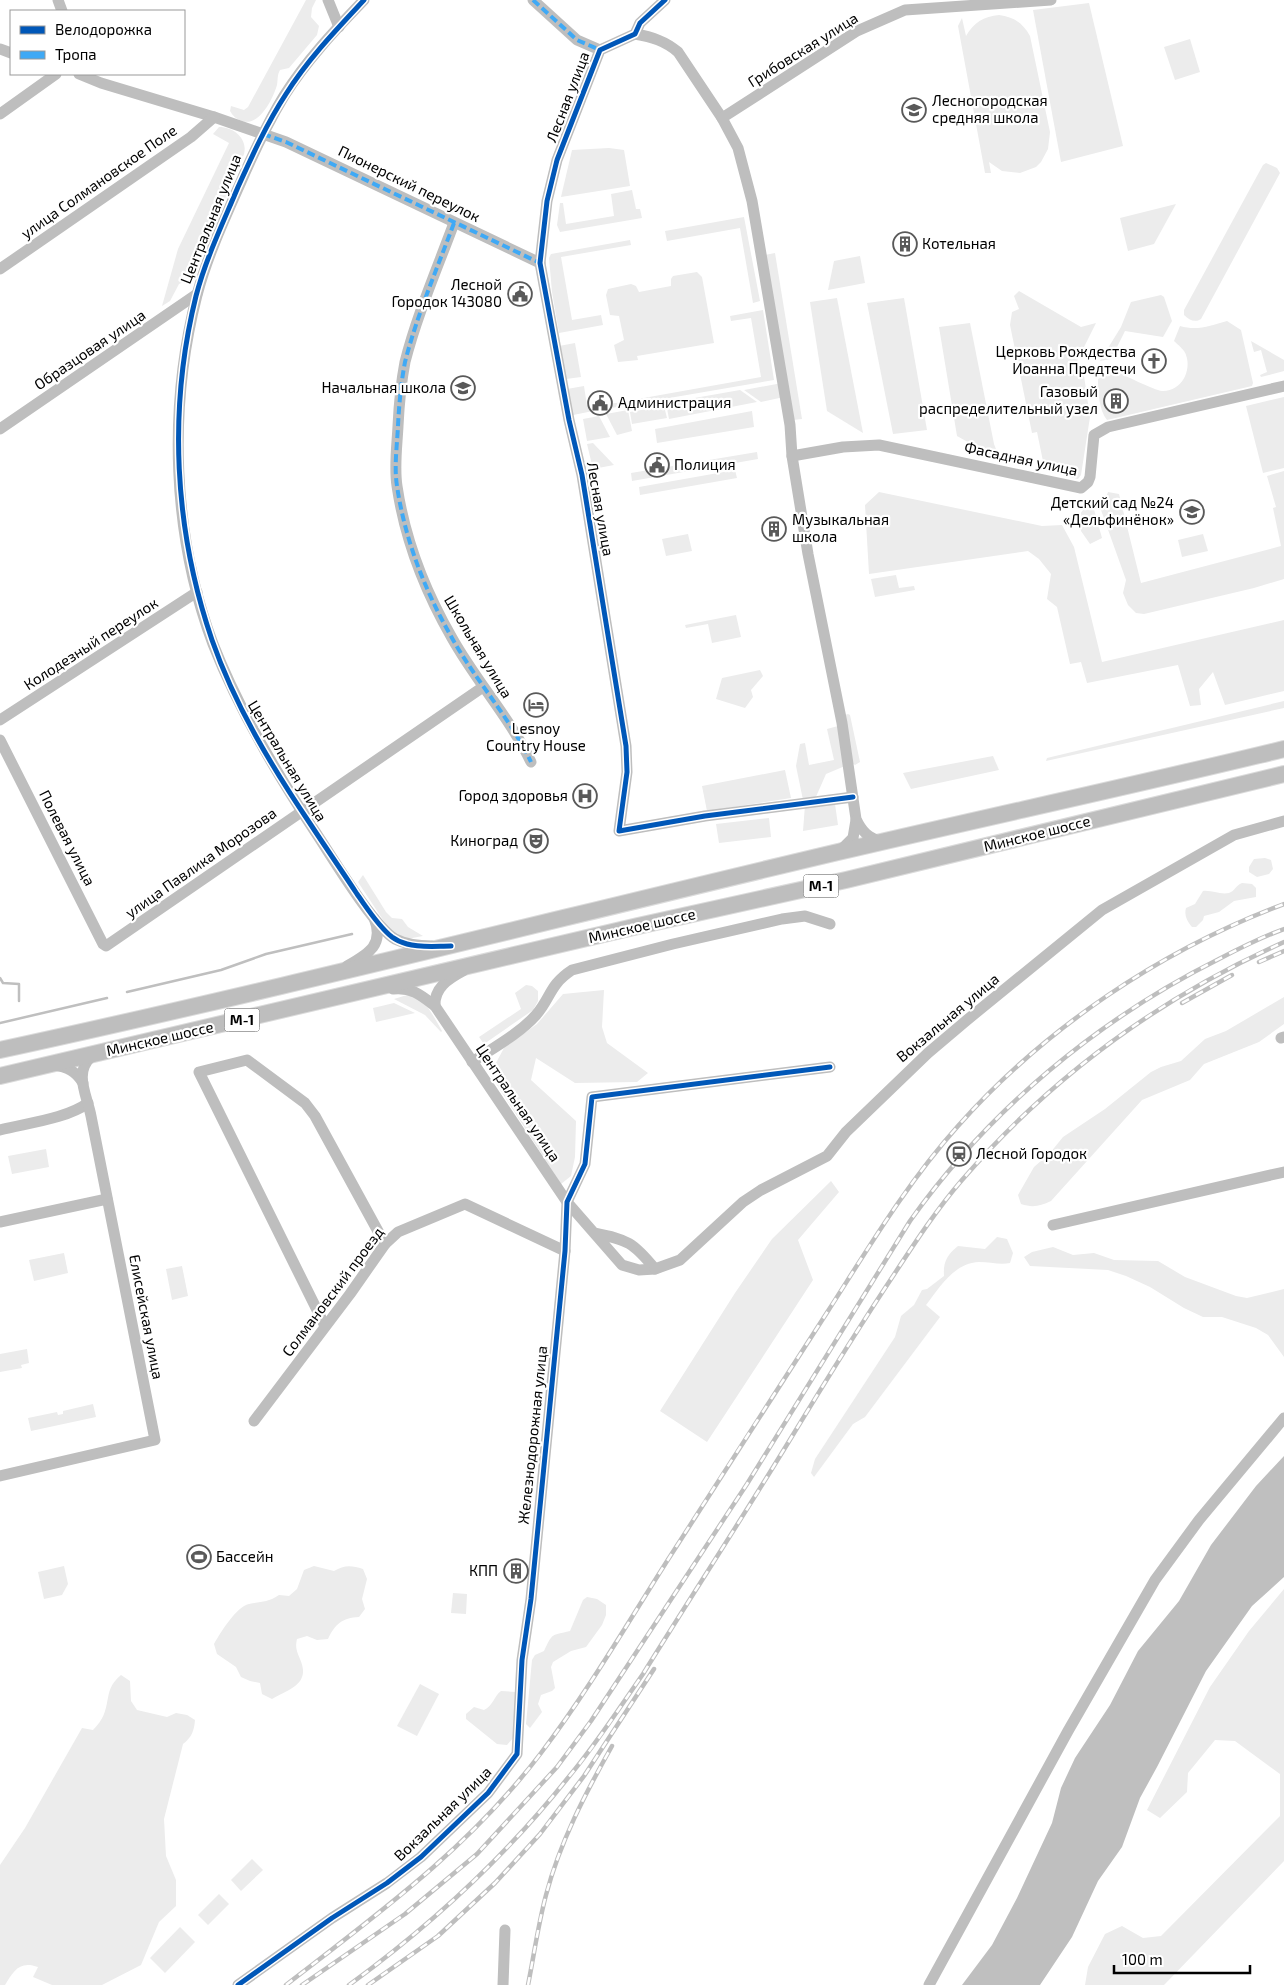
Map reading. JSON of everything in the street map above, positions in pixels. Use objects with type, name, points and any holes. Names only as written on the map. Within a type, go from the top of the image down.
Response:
[{"type":"highway","name":"Минское шоссе","points":[[0,1050],[122,1024],[838,852],[1284,749]]},
{"type":"highway","name":"Минское шоссе","points":[[0,1076],[846,880],[1284,774]]},
{"type":"street","points":[[328,0],[339,27]]},
{"type":"street","name":"Центральная улица","points":[[364,0],[303,68],[284,96],[263,134],[220,229],[197,294],[185,355],[180,394],[178,444],[181,502],[197,592],[212,641],[234,696],[301,811],[373,916],[392,937],[406,944],[451,946]]},
{"type":"street","points":[[533,0],[577,40],[600,50]]},
{"type":"street","name":"Лесная улица","points":[[665,0],[640,23],[635,34],[600,50],[557,160],[548,201],[540,263],[569,420],[582,475],[626,746],[627,772],[619,831],[705,816],[852,798]]},
{"type":"street","name":"Грибовская улица","points":[[722,118],[857,31],[905,10],[1051,0]]},
{"type":"street","points":[[635,34],[652,37],[668,44],[678,52],[722,118],[738,148],[752,201],[788,416],[792,456],[814,588],[842,723],[856,819],[860,828],[867,836],[881,842]]},
{"type":"street","points":[[0,114],[55,75]]},
{"type":"street","name":"улица Солмановское Поле","points":[[85,75],[101,83],[214,117],[263,134]]},
{"type":"street","name":"улица Солмановское Поле","points":[[0,268],[191,137],[214,117]]},
{"type":"street","name":"Пионерский переулок","points":[[263,134],[286,142],[540,263]]},
{"type":"street","name":"Школьная улица","points":[[454,223],[422,308],[406,360],[399,410],[397,478],[408,534],[420,573],[434,606],[452,639],[532,762]]},
{"type":"street","name":"Образцовая улица","points":[[0,429],[197,294]]},
{"type":"street","name":"Фасадная улица","points":[[792,456],[843,447],[879,445],[1081,488],[1088,482],[1090,477],[1094,436],[1100,430],[1284,386]]},
{"type":"street","name":"Колодезный переулок","points":[[0,720],[197,592]]},
{"type":"street","name":"улица Павлика Морозова","points":[[110,945],[301,811],[483,687]]},
{"type":"street","name":"Полевая улица","points":[[0,740],[103,944],[110,945]]},
{"type":"street","points":[[838,852],[850,843],[853,838],[856,819]]},
{"type":"street","name":"Вокзальная улица","points":[[655,1269],[680,1260],[743,1202],[761,1190],[827,1156],[846,1132],[928,1053],[1102,910],[1234,835],[1284,821]]},
{"type":"street","points":[[336,973],[374,947],[378,936],[373,916]]},
{"type":"street","points":[[472,1062],[537,1015],[553,987],[572,970],[782,919],[805,916],[830,924]]},
{"type":"street","points":[[434,1006],[437,991],[445,982],[479,964]]},
{"type":"street","name":"Центральная улица","points":[[357,992],[404,988],[417,991],[434,1006],[567,1202],[622,1265],[639,1270],[655,1269]]},
{"type":"street","points":[[83,1084],[83,1065],[92,1056]]},
{"type":"street","points":[[324,1326],[199,1072],[247,1060],[305,1103],[315,1116],[385,1244]]},
{"type":"street","points":[[52,1065],[68,1068],[74,1072],[83,1084]]},
{"type":"street","points":[[567,1202],[585,1164],[592,1097],[830,1067]]},
{"type":"street","name":"Елисейская улица","points":[[0,1476],[156,1440],[83,1084]]},
{"type":"street","points":[[0,1130],[67,1114],[88,1103]]},
{"type":"street","points":[[1054,1224],[1284,1172]]},
{"type":"street","points":[[0,1222],[107,1199]]},
{"type":"street","name":"Железнодорожная улица","points":[[522,1670],[565,1251],[567,1202]]},
{"type":"street","name":"Солмановский проезд","points":[[254,1422],[385,1244],[398,1232],[465,1204],[565,1251]]},
{"type":"street","points":[[594,1233],[622,1239],[632,1244],[641,1251],[655,1269]]},
{"type":"street","points":[[929,1985],[1068,1731],[1155,1580],[1194,1526],[1284,1418]]},
{"type":"street","name":"Вокзальная улица","points":[[238,1985],[332,1918],[387,1883],[421,1857],[488,1793],[517,1754],[522,1670]]},
{"type":"street","points":[[504,1985],[505,1930]]},
{"type":"shaded area","points":[[306,0],[316,0],[312,8],[311,17],[319,26],[317,35],[289,68],[280,70],[277,85],[269,104],[259,116],[248,122],[238,119],[230,111],[231,106],[244,110],[248,107]]},
{"type":"shaded area","points":[[1089,3],[1123,146],[1061,162],[1033,10]]},
{"type":"shaded area","points":[[999,15],[1018,21],[1030,36],[1050,132],[1048,149],[1041,162],[1036,167],[1020,173],[1002,171],[989,162],[991,173],[985,173],[958,26],[962,18],[966,36],[972,27],[980,21]]},
{"type":"shaded area","points":[[1190,39],[1200,72],[1175,80],[1164,47]]},
{"type":"shaded area","points":[[219,127],[230,129],[239,135],[244,143],[244,154],[191,278],[179,284],[170,301],[162,306],[178,249],[229,143],[213,134]]},
{"type":"shaded area","points":[[609,148],[624,150],[630,186],[561,197],[572,150]]},
{"type":"shaded area","points":[[1266,163],[1277,168],[1280,173],[1201,319],[1197,321],[1190,320],[1184,315],[1184,310],[1263,165]]},
{"type":"shaded area","points":[[632,190],[636,209],[640,209],[642,218],[560,232],[557,225],[560,203],[563,203],[566,224],[614,216],[611,194]]},
{"type":"shaded area","points":[[1176,204],[1154,244],[1128,251],[1120,218]]},
{"type":"shaded area","points":[[744,217],[760,301],[753,303],[740,228],[667,241],[665,231]]},
{"type":"shaded area","points":[[630,240],[631,245],[561,257],[572,320],[601,315],[603,325],[559,333],[552,292],[549,258],[551,254]]},
{"type":"shaded area","points":[[775,253],[802,419],[793,420],[765,255]]},
{"type":"shaded area","points":[[860,256],[865,283],[828,290],[834,261]]},
{"type":"shaded area","points":[[697,272],[702,277],[714,343],[637,356],[638,360],[618,362],[614,345],[624,340],[619,316],[610,315],[606,295],[608,289],[631,284],[636,286],[639,292],[671,286],[673,276]]},
{"type":"shaded area","points":[[1019,291],[1081,327],[1096,323],[1084,347],[1084,353],[1078,353],[1077,368],[1083,369],[1090,417],[1081,475],[1078,479],[1047,471],[1044,466],[1037,432],[1032,433],[1010,325],[1012,312],[1019,309],[1014,296]]},
{"type":"shaded area","points":[[1161,295],[1164,297],[1172,321],[1163,337],[1125,331],[1111,359],[1100,361],[1121,327],[1131,302]]},
{"type":"shaded area","points":[[837,298],[863,433],[827,411],[810,302]]},
{"type":"shaded area","points":[[904,298],[927,430],[893,434],[867,303]]},
{"type":"shaded area","points":[[763,310],[774,380],[611,408],[610,404],[761,377],[751,318],[731,321],[730,316]]},
{"type":"shaded area","points":[[1227,321],[1241,330],[1253,383],[1252,386],[1107,420],[1101,406],[1098,379],[1115,371],[1158,390],[1175,388],[1186,374],[1187,368],[1185,353],[1174,341],[1180,326],[1198,328]]},
{"type":"shaded area","points":[[970,323],[994,444],[1000,460],[957,436],[939,327]]},
{"type":"shaded area","points":[[1251,341],[1284,360],[1284,371],[1261,377],[1260,375],[1267,372],[1261,350],[1254,352]]},
{"type":"shaded area","points":[[575,343],[581,377],[566,379],[559,346]]},
{"type":"shaded area","points":[[782,383],[784,397],[761,402],[744,390]]},
{"type":"shaded area","points":[[584,386],[587,406],[593,411],[573,415],[567,389]]},
{"type":"shaded area","points":[[740,390],[757,402],[669,419],[666,403]]},
{"type":"shaded area","points":[[1284,397],[1284,468],[1263,473],[1246,406]]},
{"type":"shaded area","points":[[664,406],[667,418],[632,424],[630,412]]},
{"type":"shaded area","points":[[628,410],[632,431],[617,435],[606,414]]},
{"type":"shaded area","points":[[752,411],[754,427],[657,443],[655,429]]},
{"type":"shaded area","points":[[599,416],[610,437],[587,441],[583,419]]},
{"type":"shaded area","points":[[593,443],[614,465],[593,469],[587,444]]},
{"type":"shaded area","points":[[757,452],[758,459],[632,481],[631,473]]},
{"type":"shaded area","points":[[735,470],[737,478],[640,495],[639,487]]},
{"type":"shaded area","points":[[1284,471],[1284,579],[1144,614],[1136,613],[1128,605],[1123,593],[1126,580],[1101,510],[1108,492],[1119,494],[1141,583],[1281,546],[1273,508],[1276,507],[1267,476]]},
{"type":"shaded area","points":[[879,492],[1042,526],[1062,525],[1074,547],[1102,662],[1284,620],[1284,691],[1225,705],[1213,672],[1199,689],[1201,705],[1190,706],[1178,665],[1087,683],[1081,662],[1070,664],[1057,607],[1047,599],[1051,574],[1039,559],[1028,551],[869,574],[865,505]]},
{"type":"shaded area","points":[[1093,506],[1102,538],[1090,544],[1081,531],[1078,517],[1085,507]]},
{"type":"shaded area","points":[[688,534],[692,551],[666,556],[662,539]]},
{"type":"shaded area","points":[[1203,534],[1208,551],[1182,557],[1178,540]]},
{"type":"shaded area","points":[[896,575],[899,588],[914,586],[915,590],[875,597],[871,579]]},
{"type":"shaded area","points":[[736,615],[741,637],[712,643],[708,624],[686,628],[685,625]]},
{"type":"shaded area","points":[[760,670],[763,676],[751,690],[753,697],[745,708],[716,699],[722,678]]},
{"type":"shaded area","points":[[1284,701],[1284,708],[1046,761],[1047,758]]},
{"type":"shaded area","points":[[845,715],[850,715],[860,762],[855,765],[852,763]]},
{"type":"shaded area","points":[[838,726],[845,766],[826,774],[815,799],[803,800],[796,766],[800,744],[805,743],[809,765],[834,760],[827,729]]},
{"type":"shaded area","points":[[993,756],[999,770],[911,789],[903,773]]},
{"type":"shaded area","points":[[785,770],[791,798],[707,811],[702,786]]},
{"type":"shaded area","points":[[835,804],[838,825],[803,831],[805,805]]},
{"type":"shaded area","points":[[769,818],[771,837],[719,843],[716,824]]},
{"type":"shaded area","points":[[1265,858],[1271,860],[1273,869],[1269,874],[1257,877],[1249,872],[1249,867],[1254,859]]},
{"type":"shaded area","points":[[363,875],[386,912],[392,918],[402,919],[408,927],[423,936],[407,939],[391,932],[358,882]]},
{"type":"shaded area","points":[[1242,883],[1252,884],[1256,888],[1256,897],[1234,901],[1219,912],[1204,916],[1203,920],[1196,927],[1192,927],[1186,918],[1186,908],[1195,904],[1203,891],[1229,893]]},
{"type":"shaded area","points":[[526,985],[532,986],[538,991],[538,1001],[533,1010],[484,1044],[479,1037],[521,1009],[515,993]]},
{"type":"shaded area","points":[[604,990],[602,1027],[607,1043],[648,1073],[637,1082],[575,1083],[536,1058],[531,1080],[576,1121],[575,1157],[571,1176],[561,1184],[490,1074],[504,1048],[537,1024],[563,994]]},
{"type":"shaded area","points":[[407,995],[413,996],[424,1003],[441,1032],[425,1015],[394,999]]},
{"type":"shaded area","points":[[1284,997],[1284,1024],[1259,1042],[1204,1064],[1190,1080],[1142,1100],[1051,1201],[1036,1206],[1021,1204],[1018,1195],[1034,1167],[1050,1153],[1063,1137],[1105,1109],[1151,1072],[1181,1061],[1205,1039],[1226,1031]]},
{"type":"shaded area","points":[[394,1003],[415,1013],[376,1022],[373,1008]]},
{"type":"shaded area","points":[[46,1149],[49,1167],[12,1174],[8,1156]]},
{"type":"shaded area","points":[[831,1181],[839,1192],[798,1240],[813,1280],[707,1442],[660,1411],[735,1293],[772,1239]]},
{"type":"shaded area","points":[[997,1237],[1007,1239],[1013,1253],[1010,1263],[970,1263],[948,1277],[926,1305],[940,1317],[865,1417],[853,1424],[814,1477],[811,1473],[815,1459],[895,1337],[901,1316],[914,1305],[922,1290],[927,1289],[944,1276],[946,1259],[958,1246],[985,1249]]},
{"type":"shaded area","points":[[1053,1247],[1073,1255],[1094,1253],[1114,1260],[1158,1261],[1185,1277],[1236,1296],[1247,1298],[1284,1289],[1284,1357],[1268,1335],[1256,1328],[1222,1317],[1203,1317],[1184,1308],[1150,1287],[1126,1276],[1108,1270],[1030,1266],[1024,1257],[1032,1252]]},
{"type":"shaded area","points":[[64,1253],[68,1273],[34,1281],[29,1260]]},
{"type":"shaded area","points":[[182,1266],[188,1296],[172,1300],[166,1269]]},
{"type":"shaded area","points":[[27,1349],[29,1363],[21,1365],[22,1368],[0,1372],[0,1354]]},
{"type":"shaded area","points":[[93,1404],[96,1417],[31,1431],[28,1418],[57,1412],[58,1415],[63,1414],[63,1411]]},
{"type":"shaded area","points":[[1284,1456],[1284,1577],[1252,1606],[1206,1671],[1140,1798],[1122,1847],[1098,1881],[1072,1937],[1040,1985],[962,1985],[992,1945],[1017,1898],[1052,1823],[1061,1788],[1075,1758],[1110,1705],[1138,1651],[1179,1601],[1211,1545],[1256,1486]]},
{"type":"shaded area","points":[[64,1566],[68,1584],[62,1595],[44,1599],[38,1572]]},
{"type":"shaded area","points":[[314,1566],[334,1571],[348,1566],[363,1569],[367,1579],[362,1599],[365,1609],[359,1617],[344,1620],[340,1623],[333,1629],[328,1639],[317,1640],[307,1636],[297,1639],[296,1645],[303,1667],[301,1680],[292,1689],[272,1699],[262,1694],[260,1683],[241,1677],[236,1667],[217,1654],[214,1644],[229,1621],[244,1606],[268,1601],[279,1595],[289,1596],[297,1589],[304,1570]]},
{"type":"shaded area","points":[[1284,1589],[1284,1861],[1164,1985],[1085,1985],[1088,1967],[1105,1934],[1122,1926],[1143,1938],[1161,1936],[1280,1816],[1280,1774],[1235,1741],[1215,1740],[1188,1773],[1187,1792],[1160,1818],[1147,1810],[1210,1687],[1249,1631]]},
{"type":"shaded area","points":[[453,1593],[467,1594],[466,1614],[451,1613]]},
{"type":"shaded area","points":[[587,1597],[597,1599],[606,1605],[606,1615],[602,1625],[586,1647],[571,1651],[553,1662],[551,1667],[555,1688],[541,1695],[538,1704],[542,1712],[530,1728],[526,1724],[532,1660],[535,1655],[544,1651],[553,1636],[570,1631],[583,1600]]},
{"type":"shaded area","points":[[121,1675],[130,1681],[131,1701],[137,1710],[167,1717],[176,1713],[187,1715],[195,1720],[192,1734],[183,1744],[164,1819],[166,1856],[176,1880],[176,1906],[159,1922],[141,1965],[102,1985],[52,1985],[33,1977],[38,1967],[26,1965],[17,1968],[5,1985],[0,1985],[0,1865],[25,1828],[82,1728],[93,1730],[100,1722],[104,1715],[111,1688]]},
{"type":"shaded area","points":[[420,1684],[439,1694],[417,1736],[397,1726]]},
{"type":"shaded area","points":[[501,1691],[516,1692],[514,1737],[507,1745],[497,1744],[466,1719],[466,1714],[474,1707],[484,1710],[487,1708]]},
{"type":"shaded area","points":[[252,1859],[263,1870],[241,1891],[231,1880]]},
{"type":"shaded area","points":[[219,1894],[229,1904],[208,1925],[198,1915]]},
{"type":"shaded area","points":[[180,1927],[195,1942],[165,1973],[150,1958]]},
{"type":"waterway","points":[[127,992],[221,970],[266,954],[352,934]]},
{"type":"waterway","points":[[0,978],[3,983],[19,984],[19,1001]]},
{"type":"waterway","points":[[0,1023],[107,998]]},
{"type":"railway","points":[[286,1985],[389,1905],[453,1849],[484,1819],[541,1753],[591,1681],[889,1216],[922,1170],[958,1126],[1028,1056],[1107,996],[1193,944],[1284,904]]},
{"type":"railway","points":[[302,1985],[405,1914],[477,1854],[557,1767],[591,1721],[747,1484],[910,1221],[941,1180],[974,1142],[1010,1105],[1048,1071],[1088,1039],[1130,1010],[1174,983],[1219,959],[1284,929]]},
{"type":"railway","points":[[349,1985],[408,1939],[465,1890],[518,1836],[587,1754],[643,1674],[882,1293],[927,1225],[962,1180],[1033,1107],[1070,1074],[1110,1043],[1151,1014],[1194,988],[1284,942]]},
{"type":"railway","points":[[1259,962],[1284,951]]},
{"type":"railway","points":[[1182,1003],[1232,975]]},
{"type":"railway","points":[[368,1985],[438,1936],[495,1883],[540,1834],[584,1776],[654,1669]]},
{"type":"railway","points":[[528,1985],[543,1906],[558,1856],[583,1800],[612,1746]]},
{"type":"marked path","points":[[533,0],[577,40],[600,50],[599,53]]},
{"type":"marked path","points":[[263,134],[286,142],[540,263],[541,259]]},
{"type":"marked path","points":[[454,223],[421,309],[405,362],[398,418],[396,479],[405,526],[417,565],[433,602],[461,654],[513,730],[531,762]]},
{"type":"cycle path","points":[[364,0],[313,57],[279,105],[243,175],[215,241],[196,296],[187,339],[181,382],[179,469],[183,512],[199,598],[221,665],[256,736],[296,803],[382,928],[392,937],[405,944],[451,946]]},
{"type":"cycle path","points":[[665,0],[640,23],[635,34],[600,50],[557,160],[547,201],[540,263],[569,420],[582,475],[626,746],[627,772],[619,831],[705,816],[853,797]]},
{"type":"cycle path","points":[[238,1985],[332,1918],[387,1883],[421,1857],[488,1793],[517,1754],[522,1660],[531,1599],[565,1251],[567,1202],[585,1164],[592,1097],[830,1067]]},
{"type":"place","name":"Лесногородская средняя школа","points":[[914,110]]},
{"type":"place","name":"Котельная","points":[[905,244]]},
{"type":"place","name":"Лесной Городок 143080","points":[[520,294]]},
{"type":"place","name":"Церковь Рождества Иоанна Предтечи","points":[[1154,361]]},
{"type":"place","name":"Начальная школа","points":[[463,388]]},
{"type":"place","name":"Газовый распределительный узел","points":[[1116,401]]},
{"type":"place","name":"Администрация","points":[[600,403]]},
{"type":"place","name":"Полиция","points":[[657,465]]},
{"type":"place","name":"Детский сад №24 «Дельфинёнок»","points":[[1192,512]]},
{"type":"place","name":"Музыкальная школа","points":[[774,529]]},
{"type":"place","name":"Lesnoy Country House","points":[[536,705]]},
{"type":"place","name":"Город здоровья","points":[[585,796]]},
{"type":"place","name":"Киноград","points":[[536,841]]},
{"type":"place","name":"Лесной Городок","points":[[959,1154]]},
{"type":"place","name":"Бассейн","points":[[199,1557]]},
{"type":"place","name":"КПП","points":[[516,1571]]}]
